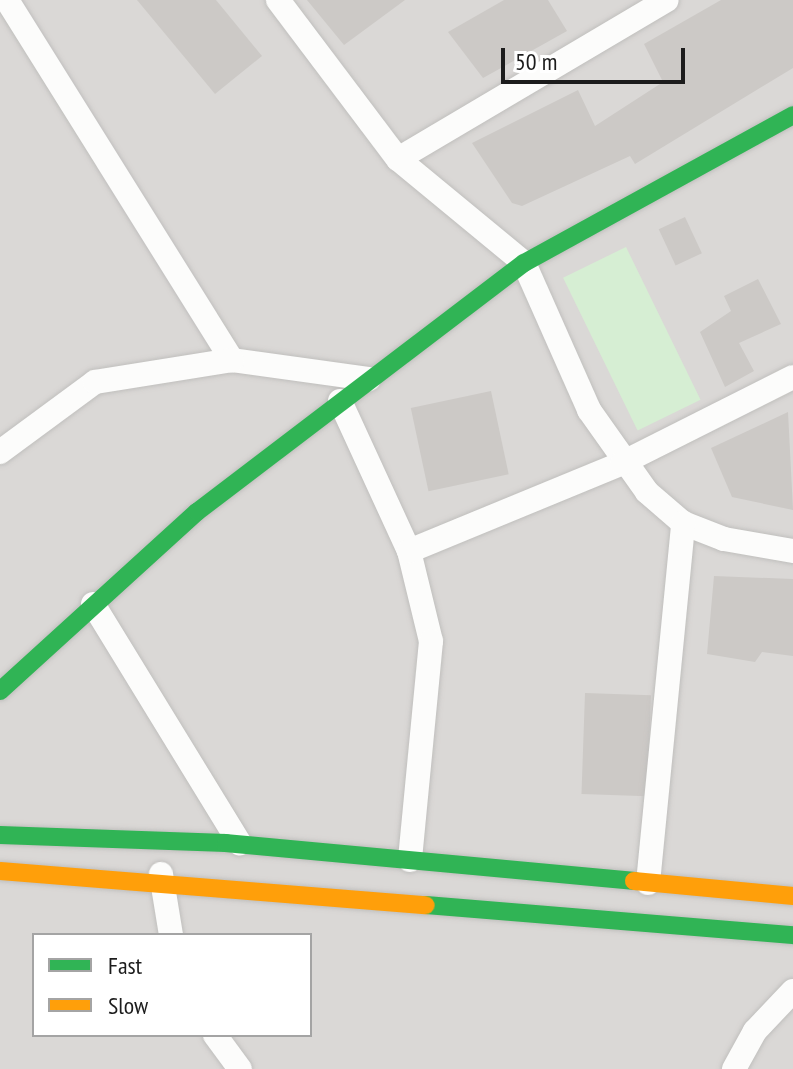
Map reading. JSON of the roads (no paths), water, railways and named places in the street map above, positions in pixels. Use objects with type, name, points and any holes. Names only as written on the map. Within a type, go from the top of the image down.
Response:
[{"type":"main road","points":[[0,691],[93,604],[340,401],[524,263],[793,115]]},
{"type":"main road","points":[[0,835],[159,845],[240,844],[793,896]]},
{"type":"main road","points":[[0,871],[793,935]]},
{"type":"street","points":[[7,0],[232,360]]},
{"type":"street","points":[[278,0],[398,159],[524,263],[589,410],[622,463],[683,523],[724,539],[793,551]]},
{"type":"street","points":[[398,159],[667,0]]},
{"type":"street","points":[[0,452],[95,382],[232,360],[369,379]]},
{"type":"street","points":[[409,551],[622,463],[793,377]]},
{"type":"street","points":[[340,401],[409,551],[431,641],[410,860]]},
{"type":"street","points":[[648,883],[683,523]]},
{"type":"street","points":[[93,604],[240,844]]},
{"type":"street","points":[[159,845],[161,882],[171,933]]},
{"type":"street","points":[[734,1069],[755,1031],[793,991]]},
{"type":"street","points":[[216,1037],[240,1069]]}]
